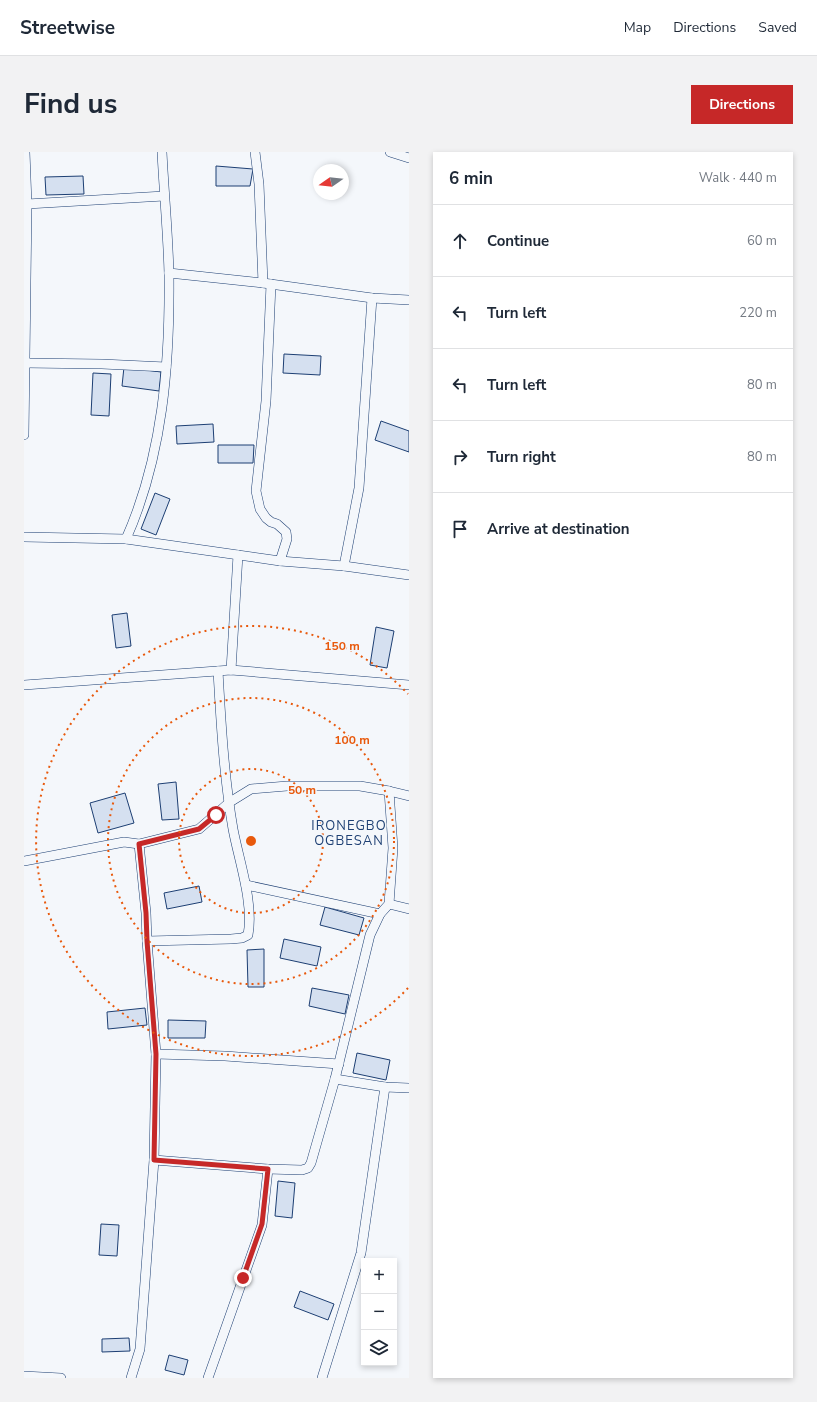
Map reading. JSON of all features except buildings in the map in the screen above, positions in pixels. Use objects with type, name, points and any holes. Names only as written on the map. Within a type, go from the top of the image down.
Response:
[{"type":"street","points":[[24,435],[27,204],[25,152]]},
{"type":"street","points":[[126,539],[137,515],[150,471],[161,419],[168,348],[169,273],[162,152]]},
{"type":"street","points":[[256,152],[267,283],[266,401],[256,491],[260,509],[266,518],[277,524],[286,532],[287,539],[280,561]]},
{"type":"street","points":[[390,152],[409,158]]},
{"type":"street","points":[[27,204],[164,196]]},
{"type":"street","points":[[169,273],[267,283],[372,298],[409,300]]},
{"type":"street","points":[[344,566],[359,488],[372,298]]},
{"type":"street","points":[[25,364],[166,366]]},
{"type":"street","points":[[24,537],[126,539],[280,561],[344,566],[409,575]]},
{"type":"street","points":[[231,670],[238,555]]},
{"type":"street","points":[[24,685],[231,670],[409,685]]},
{"type":"street","points":[[147,941],[242,938],[248,935],[250,925],[246,885],[233,829],[224,768],[218,671]]},
{"type":"street","points":[[24,860],[124,842],[139,844],[199,829],[230,802],[251,789],[287,786],[360,786],[409,796]]},
{"type":"street","points":[[154,1160],[268,1169],[302,1170],[308,1168],[311,1163],[339,1064],[370,935],[380,914],[389,904],[393,848],[389,791]]},
{"type":"street","points":[[131,1378],[140,1349],[154,1160],[156,1054],[146,913],[139,844]]},
{"type":"street","points":[[246,885],[380,914]]},
{"type":"street","points":[[389,904],[409,909]]},
{"type":"street","points":[[156,1054],[226,1056],[339,1064]]},
{"type":"street","points":[[335,1078],[385,1087],[409,1088]]},
{"type":"street","points":[[322,1378],[361,1253],[385,1087]]},
{"type":"street","points":[[208,1378],[262,1224],[268,1169]]},
{"type":"street","points":[[24,1376],[61,1378]]},
{"type":"district","name":"IRONEGBO OGBESAN","points":[[349,832]]},
{"type":"route","points":[[216,815],[199,829],[139,844],[146,913],[156,1054],[154,1160],[268,1169],[262,1224],[243,1278]]}]
